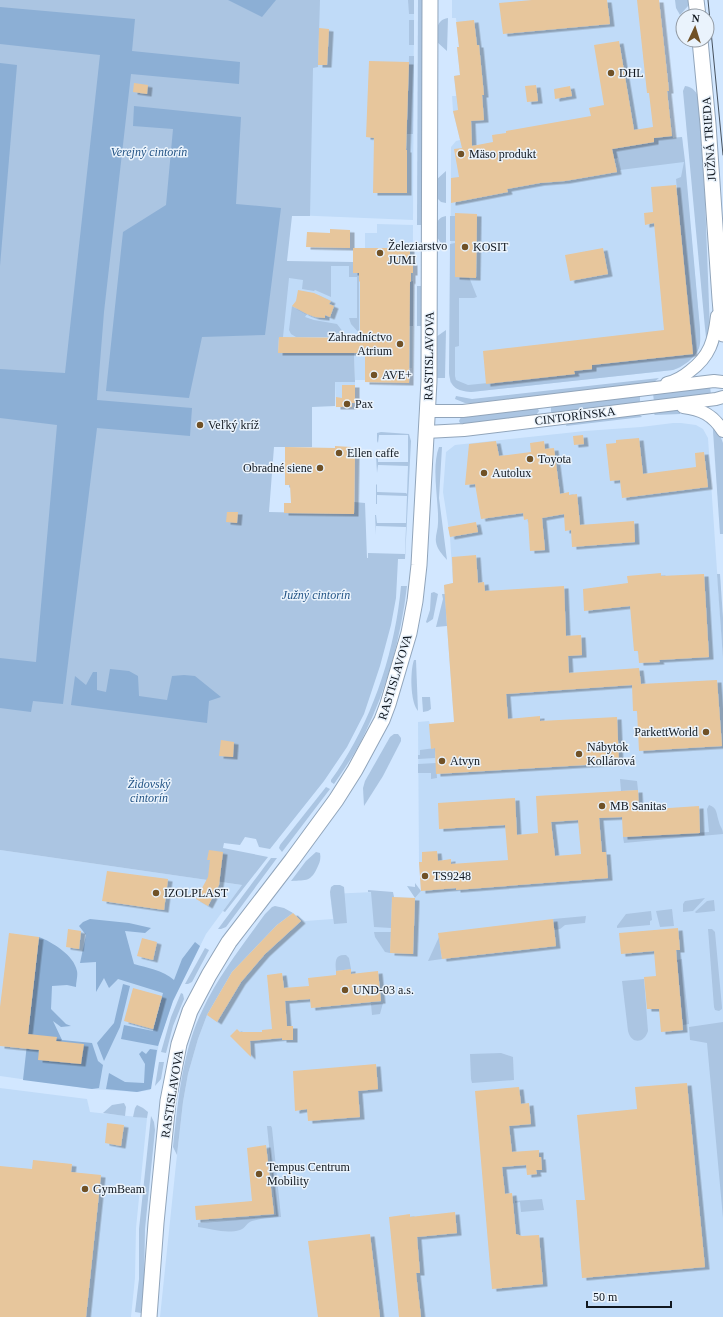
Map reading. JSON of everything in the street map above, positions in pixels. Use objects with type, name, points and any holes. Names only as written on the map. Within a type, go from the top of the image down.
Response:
[{"type":"street","name":"RASTISLAVOVA","points":[[149,1317],[168,1101],[179,1044],[193,1005],[229,942],[336,800],[355,770],[382,720],[409,633],[415,601],[420,558],[429,375],[430,0]]},
{"type":"street","name":"JUŽNÁ TRIEDA","points":[[701,48],[708,124],[723,334]]},
{"type":"street","points":[[648,389],[679,379],[692,370],[706,356],[714,338],[720,299]]},
{"type":"street","name":"CINTORÍNSKA","points":[[427,411],[463,411],[714,381],[723,382]]},
{"type":"street","name":"CINTORÍNSKA","points":[[426,432],[464,430],[723,397]]},
{"type":"street","points":[[668,405],[690,408],[704,412],[714,419],[723,431]]},
{"type":"shaded area","points":[[228,0],[276,0],[262,17]]},
{"type":"shaded area","points":[[311,0],[414,0],[413,220],[292,215]]},
{"type":"shaded area","points":[[452,0],[659,0],[669,91],[658,92],[660,107],[669,107],[673,138],[682,137],[700,329],[699,348],[693,357],[679,368],[673,370],[471,392],[458,389],[450,382],[451,147],[456,141],[460,140],[453,111],[452,96],[456,96],[454,76],[460,75],[456,18],[452,18]]},
{"type":"shaded area","points":[[0,7],[135,19],[132,51],[240,62],[239,84],[131,74],[104,312],[97,400],[192,408],[190,436],[97,428],[63,704],[33,701],[31,712],[0,708],[0,658],[36,662],[57,425],[0,418],[0,369],[65,373],[100,55],[0,44]]},
{"type":"shaded area","points":[[0,63],[17,65],[0,266]]},
{"type":"shaded area","points":[[134,106],[241,117],[236,204],[281,208],[265,335],[202,337],[189,398],[106,391],[123,232],[166,205],[173,129],[133,126]]},
{"type":"shaded area","points":[[377,224],[413,225],[412,368],[409,368],[409,383],[365,382],[365,380],[355,380],[354,353],[278,353],[287,262],[353,262],[365,248],[365,233],[377,233]]},
{"type":"shaded area","points":[[335,382],[355,382],[355,403],[352,403],[352,407],[336,407]]},
{"type":"shaded area","points":[[673,423],[696,425],[703,429],[708,438],[723,659],[723,1317],[160,1317],[183,1102],[188,1074],[198,1039],[207,1015],[232,972],[277,925],[293,913],[305,921],[333,919],[330,894],[373,892],[392,897],[415,898],[421,891],[419,862],[418,722],[429,721],[430,724],[473,721],[472,707],[453,708],[444,585],[453,583],[450,537],[443,492],[446,452],[455,445]]},
{"type":"shaded area","points":[[110,669],[129,671],[138,676],[139,696],[167,700],[172,676],[184,675],[195,676],[221,697],[209,701],[207,723],[71,705],[75,676],[86,685],[93,672],[97,672],[97,690],[106,692]]},
{"type":"shaded area","points":[[0,850],[242,885],[206,934],[173,1001],[160,1038],[150,1090],[137,1092],[92,1089],[0,1076]]},
{"type":"shaded area","points":[[90,919],[129,923],[151,928],[145,933],[125,931],[134,964],[160,972],[174,980],[182,959],[195,942],[200,946],[173,1001],[158,1046],[121,1039],[124,1025],[153,1031],[163,993],[118,979],[109,988],[104,978],[96,992],[96,962],[80,963],[86,935],[79,926],[83,922]]},
{"type":"shaded area","points":[[39,937],[62,950],[75,965],[77,973],[76,987],[67,985],[52,986],[51,1009],[66,1024],[71,1026],[61,1027],[53,1021],[62,1040],[92,1043],[98,1061],[103,1065],[99,1088],[92,1089],[23,1080]]},
{"type":"shaded area","points":[[123,984],[130,986],[120,1027],[104,1061],[97,1043],[114,1023]]},
{"type":"shaded area","points":[[150,1049],[157,1050],[151,1089],[137,1092],[106,1089],[109,1073],[125,1082],[144,1083],[145,1064],[139,1054],[142,1051],[146,1054]]},
{"type":"shaded area","points":[[0,1088],[87,1099],[90,1112],[147,1118],[136,1228],[135,1278],[131,1317],[0,1317]]},
{"type":"green space","name":"Verejný cintorín","points":[[0,0],[320,0],[318,67],[313,68],[310,216],[292,216],[287,261],[353,262],[359,273],[359,333],[351,324],[349,318],[357,318],[357,277],[349,277],[349,266],[331,266],[331,297],[315,290],[302,289],[303,280],[289,278],[283,337],[279,337],[278,352],[354,353],[355,382],[335,382],[335,406],[312,407],[312,447],[274,447],[269,512],[354,514],[354,502],[365,503],[367,558],[368,553],[405,554],[406,527],[376,526],[376,535],[375,515],[377,523],[406,523],[407,496],[377,495],[376,504],[376,485],[377,484],[377,492],[407,494],[408,466],[378,465],[377,473],[376,455],[378,454],[378,462],[408,462],[408,435],[379,435],[378,443],[377,433],[409,434],[411,441],[405,559],[398,559],[396,598],[391,625],[380,666],[364,714],[347,747],[324,781],[270,849],[259,847],[256,839],[245,837],[240,845],[224,843],[223,848],[268,857],[225,912],[223,911],[242,885],[0,850]]},
{"type":"green space","points":[[408,0],[414,0],[414,14],[409,14]]},
{"type":"green space","points":[[418,0],[423,0],[422,225],[417,225]]},
{"type":"green space","points":[[675,0],[689,0],[686,8],[676,8]]},
{"type":"green space","points":[[448,18],[447,51],[437,42],[437,34],[441,21]]},
{"type":"green space","points":[[409,20],[414,20],[414,45],[409,45]]},
{"type":"green space","points":[[409,56],[414,56],[413,134],[407,134]]},
{"type":"green space","points":[[685,86],[694,90],[699,100],[704,172],[710,331],[708,339],[706,337],[705,328],[683,91]]},
{"type":"green space","points":[[672,136],[673,138],[682,137],[685,161],[700,329],[700,346],[692,359],[673,370],[471,392],[462,391],[455,387],[451,382],[449,373],[450,244],[455,243],[455,277],[469,277],[477,297],[459,298],[459,346],[455,347],[456,380],[468,385],[574,374],[574,367],[583,366],[584,370],[592,370],[592,365],[692,354],[676,179],[681,177],[684,162],[620,170],[618,158],[614,159],[612,149],[654,142],[654,138]]},
{"type":"green space","points":[[446,171],[446,203],[441,202],[436,197],[436,180]]},
{"type":"green space","points":[[446,216],[446,250],[436,236],[436,226],[442,217]]},
{"type":"green space","points":[[450,216],[455,216],[455,241],[450,241]]},
{"type":"green space","points":[[413,281],[413,326],[409,326],[409,282]]},
{"type":"green space","points":[[417,286],[421,286],[421,326],[417,326]]},
{"type":"green space","points":[[292,306],[307,314],[305,317],[337,324],[347,337],[296,337],[291,334],[289,330]]},
{"type":"green space","points":[[446,330],[445,378],[437,378],[435,370],[436,337]]},
{"type":"green space","points":[[659,378],[654,382],[647,383],[474,403],[465,403],[455,399],[456,396],[472,399]]},
{"type":"green space","points":[[710,386],[711,395],[654,402],[653,393]]},
{"type":"green space","points":[[637,395],[640,397],[639,403],[554,413],[551,412],[551,406]]},
{"type":"green space","points":[[537,407],[539,411],[536,415],[466,424],[460,423],[459,421],[461,417]]},
{"type":"green space","points":[[681,410],[680,414],[654,414],[655,412]]},
{"type":"green space","points":[[639,414],[642,417],[566,426],[567,423]]},
{"type":"green space","points":[[713,427],[720,435],[723,443],[723,534],[720,534]]},
{"type":"green space","points":[[439,447],[442,447],[439,498],[447,560],[439,549],[436,540],[438,514],[435,474]]},
{"type":"green space","points":[[717,574],[720,574],[723,618],[723,659]]},
{"type":"green space","points":[[401,586],[407,586],[401,624],[392,662],[380,699],[361,741],[334,784],[331,780],[358,736],[379,688],[393,637]]},
{"type":"green space","points":[[434,592],[438,594],[433,619],[427,623],[430,610],[431,593]]},
{"type":"green space","points":[[442,594],[445,594],[447,626],[436,627],[443,599]]},
{"type":"green space","points":[[414,660],[416,660],[418,711],[415,707],[412,694],[412,671]]},
{"type":"green space","points":[[422,697],[430,697],[431,709],[428,711],[423,712]]},
{"type":"green space","points":[[394,734],[398,734],[401,741],[383,776],[364,806],[363,788],[365,781],[390,737]]},
{"type":"green space","points":[[435,748],[435,758],[418,759],[420,750]]},
{"type":"green space","points":[[436,763],[437,778],[431,779],[431,773],[418,773],[418,764]]},
{"type":"green space","points":[[620,779],[637,781],[638,790],[621,791]]},
{"type":"green space","points":[[326,787],[330,789],[282,852],[279,848],[280,845]]},
{"type":"green space","points":[[709,805],[714,808],[716,812],[719,824],[723,830],[723,834],[624,843],[623,837],[709,832],[707,809]]},
{"type":"green space","points":[[316,852],[320,853],[319,864],[311,878],[291,881],[306,861]]},
{"type":"green space","points":[[271,858],[277,858],[226,927],[218,929]]},
{"type":"green space","points":[[415,883],[421,891],[415,898],[407,886],[415,887]]},
{"type":"green space","points":[[334,885],[344,887],[347,923],[334,924],[330,892],[331,887]]},
{"type":"green space","points":[[368,890],[393,892],[394,897],[392,898],[391,928],[374,927],[371,892],[368,892]]},
{"type":"green space","points":[[705,898],[693,911],[683,912],[683,904],[685,901]]},
{"type":"green space","points":[[714,900],[715,911],[695,912],[707,901]]},
{"type":"green space","points":[[275,906],[284,908],[293,913],[277,925],[232,972],[207,1015],[198,1039],[188,1074],[177,1155],[173,1147],[179,1095],[185,1060],[195,1027],[208,998],[223,973],[265,914]]},
{"type":"green space","points":[[672,909],[674,926],[660,927],[656,911]]},
{"type":"green space","points":[[651,911],[652,920],[650,921],[650,925],[617,928],[626,914]]},
{"type":"green space","points":[[586,916],[585,923],[565,925],[560,929],[554,930],[553,919]]},
{"type":"green space","points":[[708,929],[712,929],[715,932],[722,1007],[719,1011],[715,1010],[714,1007]]},
{"type":"green space","points":[[374,932],[391,932],[390,953],[385,952],[375,937]]},
{"type":"green space","points":[[439,937],[442,959],[428,961]]},
{"type":"green space","points":[[205,948],[209,950],[192,982],[185,984]]},
{"type":"green space","points":[[342,955],[346,955],[349,958],[351,969],[336,971],[336,959]]},
{"type":"green space","points":[[682,959],[689,1024],[683,1025],[677,960]]},
{"type":"green space","points":[[644,979],[648,1031],[644,1038],[638,1041],[632,1038],[628,1031],[622,981]]},
{"type":"green space","points":[[181,993],[183,994],[184,999],[173,1026],[166,1053],[161,1052],[171,1017]]},
{"type":"green space","points":[[383,1003],[380,1014],[372,1015],[371,1004]]},
{"type":"green space","points":[[723,1022],[723,1218],[707,1043],[690,1040],[689,1027]]},
{"type":"green space","points":[[501,1053],[513,1057],[514,1080],[472,1083],[470,1054]]},
{"type":"green space","points":[[159,1062],[164,1062],[161,1079],[155,1086]]},
{"type":"green space","points":[[124,1103],[126,1107],[125,1116],[103,1113],[112,1105]]},
{"type":"green space","points":[[137,1105],[148,1112],[147,1118],[133,1117]]},
{"type":"green space","points":[[151,1116],[154,1122],[155,1130],[145,1229],[144,1284],[141,1313],[135,1312],[139,1279],[139,1229]]},
{"type":"green space","points":[[267,1126],[271,1126],[272,1128],[281,1217],[252,1221],[242,1229],[230,1232],[198,1227],[198,1223],[276,1215]]},
{"type":"green space","points":[[542,1199],[544,1210],[521,1212],[520,1202],[515,1203],[515,1201]]},
{"type":"building","points":[[532,0],[607,0],[610,24],[503,34],[499,3]]},
{"type":"building","points":[[637,0],[659,0],[669,91],[667,91],[672,136],[654,138],[654,142],[612,149],[617,172],[507,189],[508,192],[451,203],[451,178],[459,177],[454,149],[462,148],[453,111],[458,110],[454,76],[460,75],[456,22],[474,20],[477,45],[479,45],[484,95],[482,95],[484,120],[471,121],[472,146],[493,142],[492,135],[506,133],[506,131],[591,116],[589,108],[604,105],[594,45],[619,41],[634,130],[653,127],[649,93],[647,93]]},
{"type":"building","points":[[319,28],[329,29],[327,65],[318,65]]},
{"type":"building","points":[[369,61],[409,62],[406,150],[407,193],[373,193],[374,138],[366,137]]},
{"type":"building","points":[[134,83],[148,85],[147,94],[133,92]]},
{"type":"building","points":[[536,85],[538,101],[527,102],[525,86]]},
{"type":"building","points":[[570,86],[572,96],[555,99],[554,89]]},
{"type":"building","points":[[676,185],[693,354],[592,365],[592,369],[574,371],[575,374],[486,384],[483,351],[664,330],[654,223],[645,225],[644,213],[653,212],[651,187]]},
{"type":"building","points":[[455,213],[477,214],[476,278],[455,277]]},
{"type":"building","points":[[330,229],[350,230],[350,248],[306,247],[307,232],[330,233]]},
{"type":"building","points":[[353,248],[410,248],[410,263],[413,263],[413,273],[411,273],[410,282],[409,383],[365,382],[365,353],[278,353],[279,337],[360,338],[360,282],[359,273],[353,273]]},
{"type":"building","points":[[603,248],[608,274],[570,281],[565,255]]},
{"type":"building","points":[[298,290],[314,293],[331,301],[329,304],[334,306],[330,317],[325,315],[325,318],[315,317],[292,306],[296,301]]},
{"type":"building","points":[[342,385],[355,385],[355,403],[352,403],[352,407],[336,407],[336,397],[342,398]]},
{"type":"building","points":[[583,435],[584,444],[574,445],[573,436]]},
{"type":"building","points":[[639,438],[643,474],[696,467],[695,453],[704,452],[708,487],[622,498],[620,480],[610,481],[606,444],[616,443],[616,440]]},
{"type":"building","points":[[496,441],[499,456],[531,452],[530,443],[544,441],[545,449],[554,448],[560,494],[569,492],[569,495],[577,494],[580,525],[634,521],[635,542],[572,547],[571,530],[565,531],[564,514],[542,518],[545,550],[530,551],[528,519],[524,520],[523,513],[481,519],[475,484],[465,485],[469,444]]},
{"type":"building","name":"Obradné siene","points":[[335,446],[351,447],[351,451],[355,452],[354,514],[284,513],[284,503],[291,503],[290,485],[285,485],[285,447],[335,448]]},
{"type":"building","points":[[227,512],[238,512],[237,523],[226,522]]},
{"type":"building","points":[[476,522],[478,532],[450,537],[448,527]]},
{"type":"building","points":[[476,555],[478,583],[484,582],[485,591],[564,586],[566,636],[581,635],[582,655],[568,656],[569,673],[639,668],[641,684],[717,680],[722,746],[639,751],[637,711],[633,711],[632,685],[506,694],[508,719],[540,716],[540,721],[617,717],[619,763],[436,774],[435,748],[431,749],[429,724],[454,722],[444,585],[453,583],[452,557]]},
{"type":"building","points":[[661,573],[661,576],[704,574],[709,657],[659,660],[660,662],[639,663],[638,651],[634,651],[630,606],[584,611],[583,589],[628,583],[627,576]]},
{"type":"building","points":[[221,740],[234,742],[233,757],[219,756]]},
{"type":"building","points":[[638,790],[639,810],[699,806],[700,833],[623,837],[622,817],[599,818],[602,852],[606,852],[608,878],[456,890],[456,888],[421,891],[419,862],[422,862],[422,852],[437,851],[438,861],[451,859],[451,864],[508,860],[505,825],[439,829],[438,803],[515,798],[517,835],[538,833],[536,796]],"holes":[[[578,820],[581,854],[555,856],[551,822]]]},
{"type":"building","points":[[209,850],[223,852],[219,885],[208,906],[196,899],[208,877],[210,860],[207,860]]},
{"type":"building","points":[[107,871],[168,879],[164,910],[102,901]]},
{"type":"building","points":[[392,897],[415,898],[413,954],[390,953]]},
{"type":"building","points":[[293,913],[301,921],[265,954],[241,982],[217,1022],[207,1015],[232,972],[277,925]]},
{"type":"building","points":[[553,919],[556,946],[442,959],[438,933]]},
{"type":"building","points":[[678,928],[680,950],[676,950],[683,1030],[661,1032],[659,1009],[647,1009],[644,977],[656,976],[654,951],[621,954],[619,933]]},
{"type":"building","points":[[68,929],[81,931],[79,949],[66,947]]},
{"type":"building","points":[[9,933],[39,937],[28,1034],[57,1037],[56,1041],[84,1044],[81,1064],[38,1060],[39,1050],[0,1046],[0,1007]]},
{"type":"building","points":[[142,938],[157,942],[153,960],[137,956]]},
{"type":"building","points":[[351,969],[351,974],[378,971],[381,1001],[311,1008],[310,999],[285,1001],[287,1026],[293,1026],[293,1040],[282,1040],[282,1038],[250,1041],[251,1057],[230,1036],[237,1029],[240,1032],[262,1032],[262,1030],[272,1029],[267,975],[282,973],[284,988],[309,986],[308,978],[336,975],[336,971]]},
{"type":"building","points":[[133,988],[162,996],[153,1029],[124,1021]]},
{"type":"building","points":[[376,1064],[378,1089],[358,1091],[360,1117],[308,1121],[307,1109],[295,1111],[293,1071]]},
{"type":"building","points":[[687,1083],[705,1267],[582,1278],[576,1200],[585,1200],[577,1115],[637,1109],[635,1087]]},
{"type":"building","points":[[519,1087],[521,1104],[529,1103],[531,1124],[509,1126],[512,1152],[539,1150],[542,1170],[536,1170],[537,1174],[527,1175],[526,1165],[502,1167],[505,1194],[512,1193],[516,1234],[522,1236],[539,1235],[543,1284],[492,1289],[475,1091]]},
{"type":"building","points":[[107,1123],[124,1125],[121,1146],[105,1143]]},
{"type":"building","name":"Tempus Centrum Mobility","points":[[266,1145],[274,1214],[196,1220],[195,1206],[252,1201],[247,1148]]},
{"type":"building","points":[[33,1160],[72,1164],[71,1172],[101,1175],[86,1317],[0,1317],[0,1166],[32,1169]]},
{"type":"building","points":[[455,1212],[457,1233],[417,1237],[420,1273],[416,1273],[421,1317],[399,1317],[389,1217],[410,1214],[410,1217]]},
{"type":"building","points":[[370,1234],[380,1317],[318,1317],[308,1241]]},
{"type":"tram line","points":[[708,0],[723,155]]},
{"type":"place","name":"DHL","points":[[611,73]]},
{"type":"place","name":"Mäso produkt","points":[[461,154]]},
{"type":"place","name":"KOSIT","points":[[465,247]]},
{"type":"place","name":"Železiarstvo JUMI","points":[[380,253]]},
{"type":"place","name":"Zahradníctvo Atrium","points":[[400,344]]},
{"type":"place","name":"AVE+","points":[[374,375]]},
{"type":"place","name":"Pax","points":[[347,404]]},
{"type":"place","name":"Veľký kríž","points":[[200,425]]},
{"type":"place","name":"Ellen caffe","points":[[339,453]]},
{"type":"place","name":"Toyota","points":[[530,459]]},
{"type":"place","name":"Obradné siene","points":[[320,468]]},
{"type":"place","name":"Autolux","points":[[484,473]]},
{"type":"place","name":"ParkettWorld","points":[[706,732]]},
{"type":"place","name":"Nábytok Kollárová","points":[[579,754]]},
{"type":"place","name":"Atvyn","points":[[442,761]]},
{"type":"place","name":"MB Sanitas","points":[[602,806]]},
{"type":"place","name":"TS9248","points":[[425,876]]},
{"type":"place","name":"IZOLPLAST","points":[[156,893]]},
{"type":"place","name":"UND-03 a.s.","points":[[345,990]]},
{"type":"place","name":"Tempus Centrum Mobility","points":[[259,1174]]},
{"type":"place","name":"GymBeam","points":[[85,1189]]},
{"type":"park label","name":"Južný cintorín","points":[[316,595]]},
{"type":"park label","name":"Židovský cintorín","points":[[149,791]]}]
